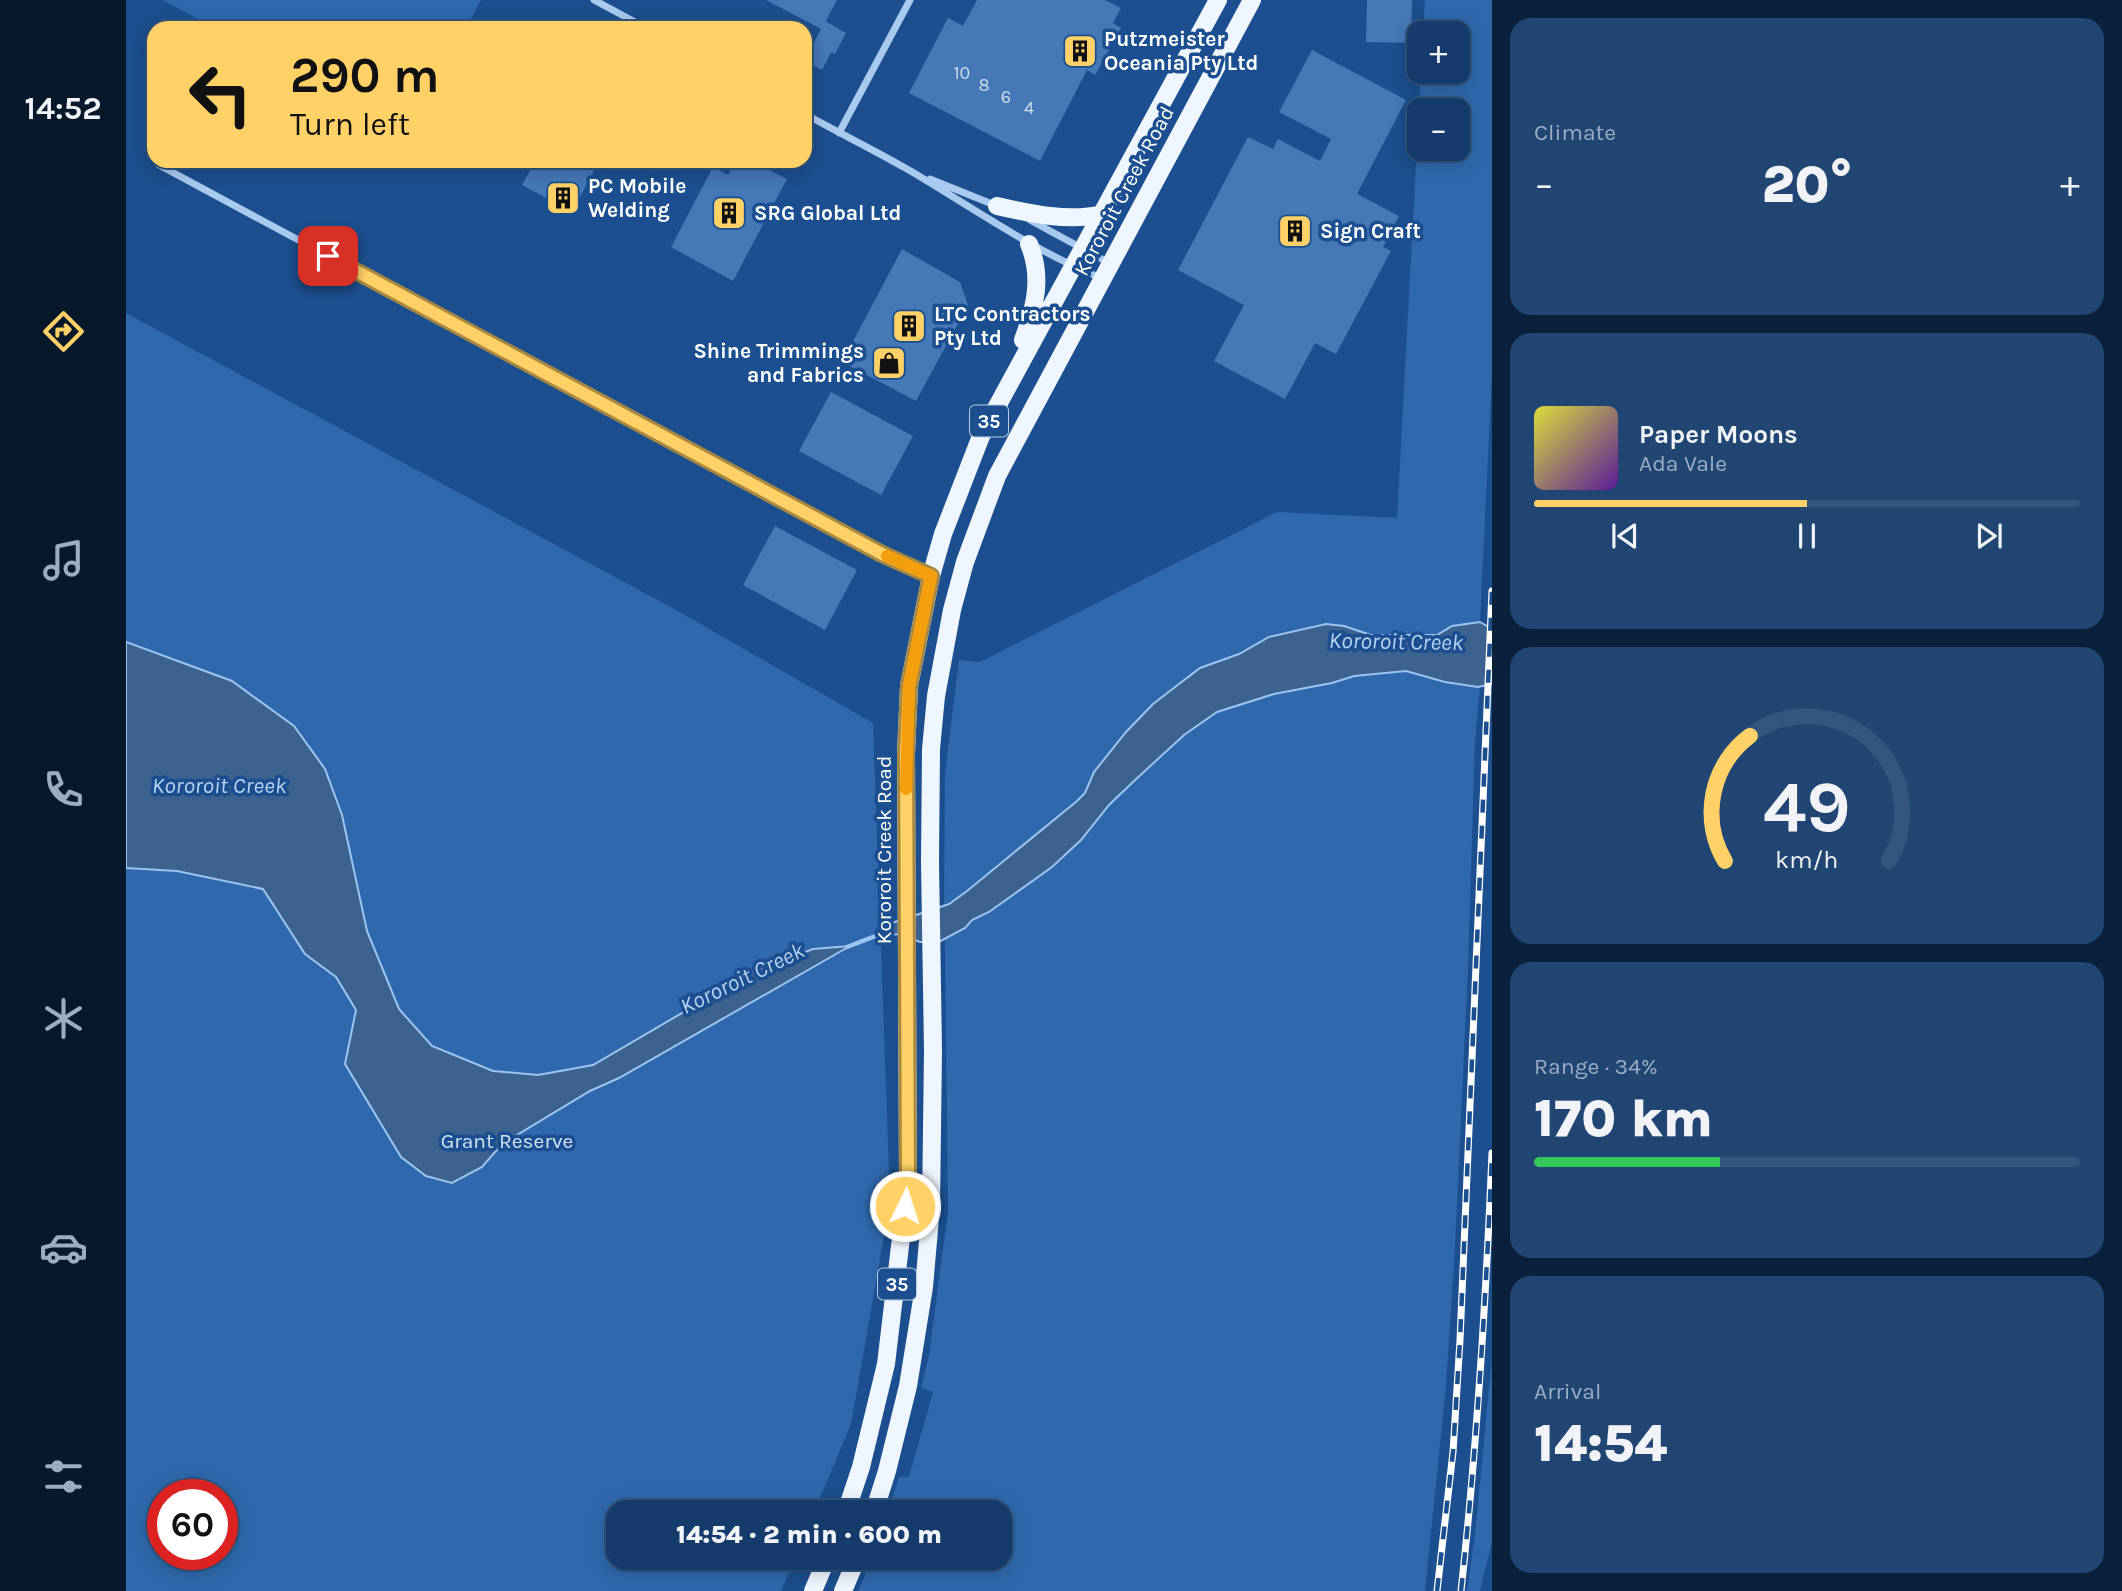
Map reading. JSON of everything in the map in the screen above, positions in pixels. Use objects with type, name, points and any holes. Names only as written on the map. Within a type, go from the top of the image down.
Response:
[{"type":"main road","name":"Kororoit Creek Road","points":[[850,1500],[861,1467],[886,1364],[908,1179],[906,754],[909,686],[931,576],[981,436],[1218,0]]},
{"type":"main road","name":"Kororoit Creek Road","points":[[877,1500],[908,1386],[925,1287],[931,1207],[933,1050],[929,797],[936,696],[952,610],[965,562],[997,476],[1252,0]]},
{"type":"main road","points":[[997,206],[1072,218],[1104,214]]},
{"type":"main road","points":[[1007,386],[1035,302],[1038,273],[1030,244]]},
{"type":"main road","points":[[813,1591],[822,1570]]},
{"type":"main road","points":[[843,1591],[852,1570]]},
{"type":"street","points":[[594,0],[633,21]]},
{"type":"street","points":[[839,133],[911,0]]},
{"type":"street","points":[[812,118],[913,173],[1073,267],[1107,271]]},
{"type":"street","points":[[165,168],[882,554],[931,576]]},
{"type":"street","points":[[913,173],[1026,218],[1083,249],[1107,271]]},
{"type":"green space","points":[[162,0],[481,0],[470,21],[202,21]]},
{"type":"green space","points":[[1425,0],[1492,0],[1492,374],[1480,622],[1452,626],[1437,635],[1371,635],[1344,626],[1250,647],[1225,660],[1109,755],[1094,772],[1085,793],[1077,801],[967,891],[944,905],[945,774],[959,660],[980,662],[1277,512],[1397,518],[1416,161],[1470,161],[1470,98],[1420,98],[1420,84],[1470,84],[1470,21],[1424,21]]},
{"type":"green space","name":"Grant Reserve","points":[[126,313],[678,611],[873,723],[890,1202],[851,1424],[819,1500],[606,1500],[606,1570],[790,1570],[781,1591],[126,1591]]},
{"type":"green space","points":[[1406,671],[1445,682],[1480,686],[1475,741],[1455,1247],[1446,1385],[1425,1591],[858,1591],[868,1570],[1012,1570],[1012,1500],[892,1500],[899,1477],[909,1477],[933,1392],[921,1388],[929,1355],[948,1212],[945,940],[1018,890],[1184,735],[1217,712],[1274,694],[1354,676]]},
{"type":"green space","points":[[1492,1357],[1492,1542],[1480,1591],[1467,1591],[1475,1535]]},
{"type":"water","name":"Kororoit Creek","points":[[1480,622],[1492,629],[1492,684],[1478,687],[1445,682],[1406,671],[1354,676],[1274,694],[1217,712],[1184,735],[1134,781],[1109,805],[1081,840],[1052,867],[989,912],[939,942],[920,942],[900,934],[888,935],[886,928],[892,923],[949,904],[1077,801],[1085,793],[1094,772],[1126,732],[1153,704],[1200,668],[1239,654],[1269,637],[1326,624],[1344,626],[1371,635],[1437,635],[1452,626]]},
{"type":"water","name":"Kororoit Creek","points":[[126,642],[232,681],[294,726],[325,769],[342,815],[367,931],[399,1009],[432,1046],[493,1071],[538,1075],[593,1065],[747,975],[813,949],[850,946],[619,1078],[590,1091],[502,1144],[482,1167],[452,1183],[426,1176],[401,1157],[345,1064],[356,1010],[336,977],[305,954],[263,889],[177,871],[126,868]]},
{"type":"building","points":[[766,0],[837,0],[826,21],[846,33],[835,54],[831,52],[822,70],[812,65],[812,47],[821,29],[812,24],[812,21],[806,21]]},
{"type":"building","points":[[977,0],[1105,0],[1121,8],[1113,23],[1121,28],[1095,75],[1087,70],[1040,161],[909,93],[948,18],[963,26]]},
{"type":"building","points":[[1367,0],[1412,0],[1412,21],[1407,21],[1407,43],[1366,42]]},
{"type":"building","name":"Sign Craft","points":[[1312,50],[1406,100],[1357,194],[1399,216],[1383,247],[1391,251],[1336,354],[1315,343],[1285,399],[1214,361],[1244,305],[1178,270],[1248,137],[1273,149],[1278,139],[1320,161],[1331,139],[1279,112]]},
{"type":"building","name":"PC Mobile Welding","points":[[531,168],[595,168],[572,212],[522,185]]},
{"type":"building","name":"SRG Global Ltd","points":[[712,168],[728,175],[732,168],[766,168],[787,179],[733,281],[671,247]]},
{"type":"building","points":[[902,249],[960,282],[968,305],[916,401],[842,362]]},
{"type":"building","points":[[831,392],[913,436],[881,495],[799,451]]},
{"type":"building","points":[[775,526],[857,570],[825,630],[743,585]]},
{"type":"waterway","name":"Kororoit Creek","points":[[847,947],[891,930]]},
{"type":"railway","points":[[1437,1591],[1453,1452],[1460,1340],[1492,591]]},
{"type":"railway","points":[[1461,1591],[1480,1372],[1492,1153]]},
{"type":"slow traffic","points":[[887,556],[931,576],[909,686],[906,789]]},
{"type":"place","name":"Putzmeister Oceania Pty Ltd","points":[[1080,51]]},
{"type":"place","name":"PC Mobile Welding","points":[[563,198]]},
{"type":"place","name":"SRG Global Ltd","points":[[729,213]]},
{"type":"place","name":"Sign Craft","points":[[1295,231]]},
{"type":"place","name":"LTC Contractors Pty Ltd","points":[[909,326]]},
{"type":"place","name":"Shine Trimmings and Fabrics","points":[[889,363]]},
{"type":"route","points":[[328,256],[882,554],[931,576],[909,686],[906,754],[908,1179],[905,1206]]}]
